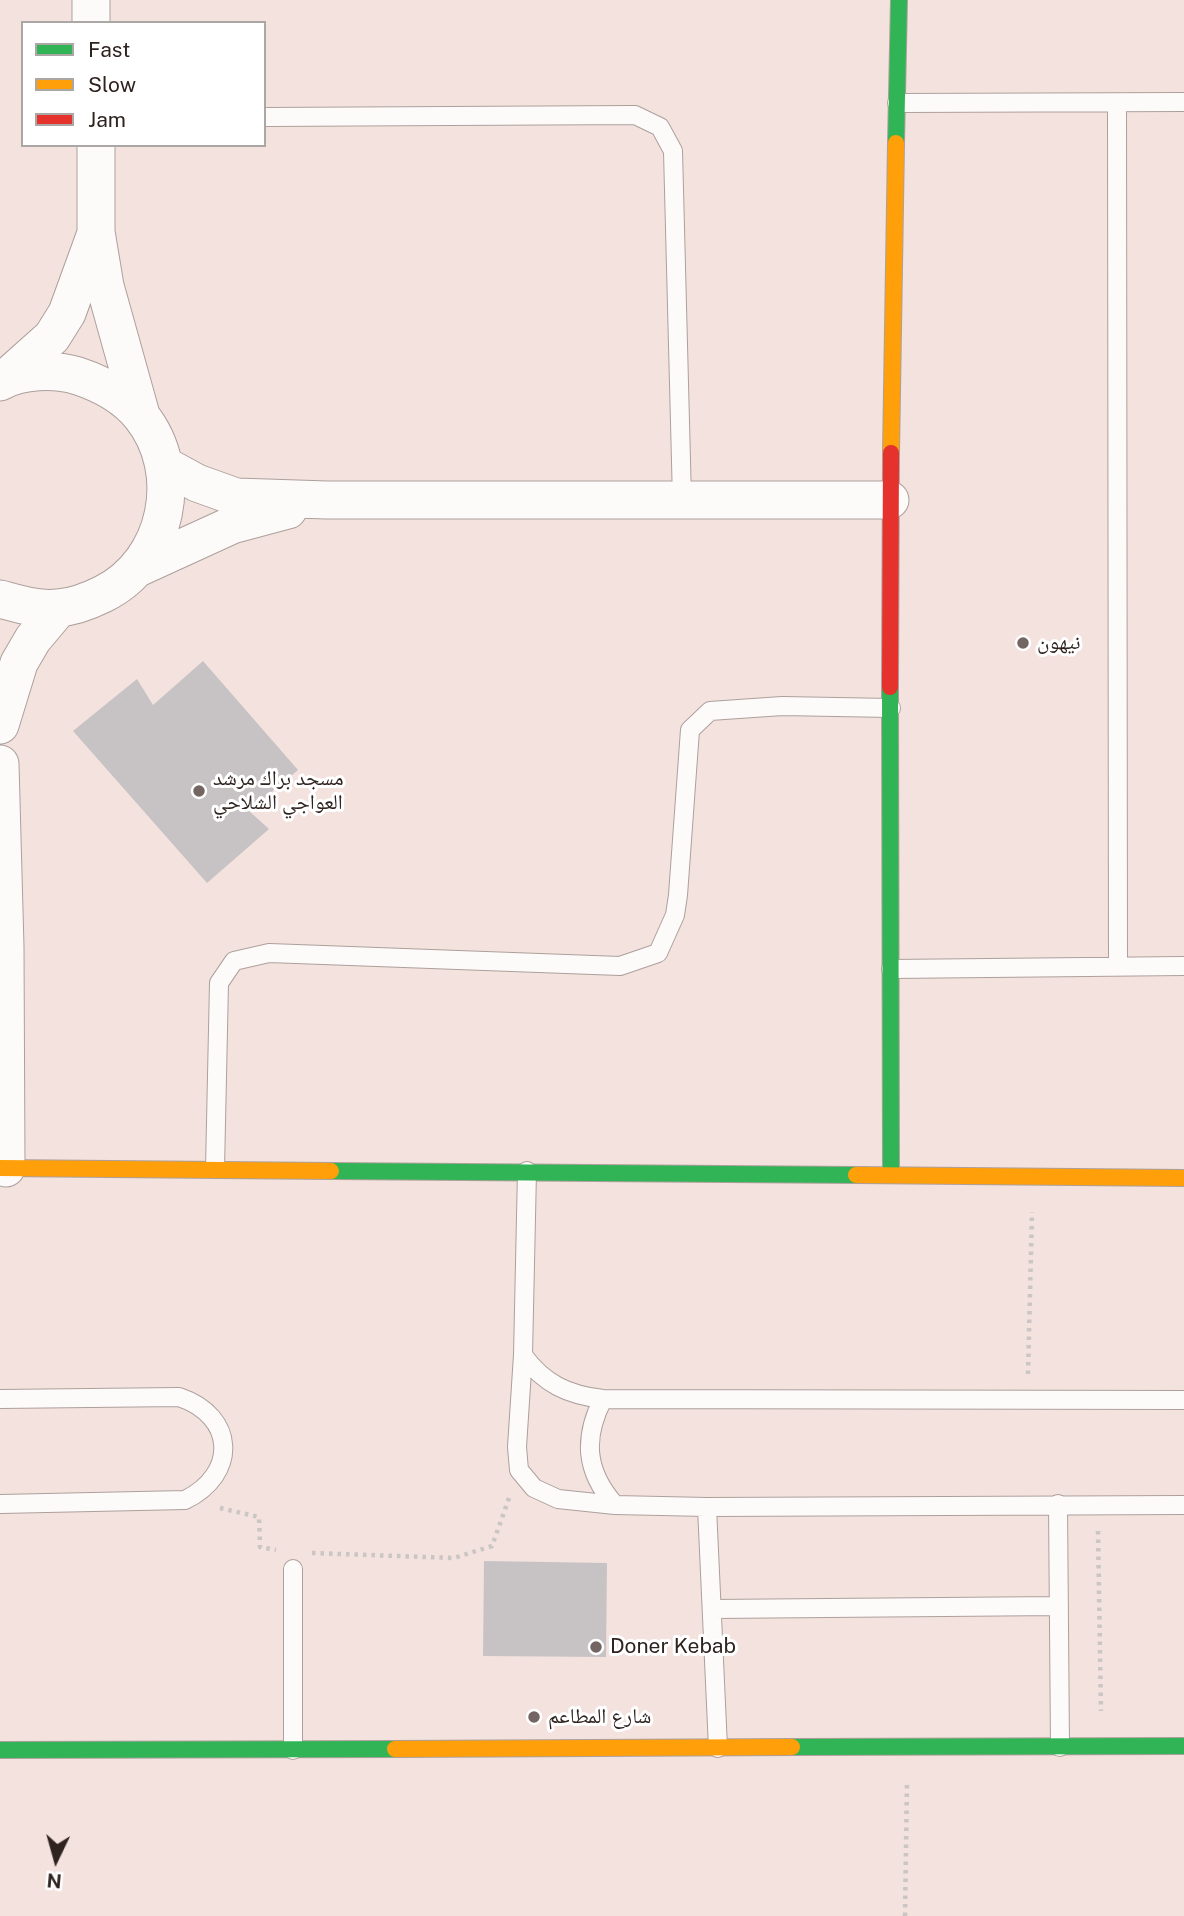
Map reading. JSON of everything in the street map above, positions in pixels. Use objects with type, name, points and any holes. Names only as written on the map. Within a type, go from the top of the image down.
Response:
[{"type":"street","points":[[91,0],[91,21]]},
{"type":"street","points":[[891,1174],[890,499],[899,0]]},
{"type":"street","points":[[0,599],[29,607],[59,608],[88,601],[116,588],[138,568],[158,536],[167,501],[164,465],[155,439],[141,415],[105,286],[96,232],[96,147]]},
{"type":"street","points":[[2,381],[52,337],[67,313],[96,232]]},
{"type":"street","points":[[2,381],[41,372],[69,374],[96,382],[120,396],[141,415]]},
{"type":"street","points":[[164,465],[197,483],[236,497],[327,500],[890,499]]},
{"type":"street","points":[[138,568],[232,525],[327,500]]},
{"type":"street","points":[[0,726],[19,663],[33,639],[59,608]]},
{"type":"street","points":[[0,764],[3,1168],[1184,1178]]},
{"type":"street","points":[[0,1750],[1184,1746]]},
{"type":"lane","points":[[897,103],[1184,102]]},
{"type":"lane","points":[[1117,103],[1118,966]]},
{"type":"lane","points":[[266,117],[635,115],[660,127],[673,151],[682,499]]},
{"type":"lane","points":[[215,1169],[219,983],[234,961],[269,953],[620,966],[658,953],[675,915],[678,895],[690,730],[710,711],[782,706],[891,708]]},
{"type":"lane","points":[[891,969],[1184,966]]},
{"type":"lane","points":[[527,1171],[523,1355],[517,1447],[519,1469],[534,1489],[558,1499],[615,1505],[707,1507],[1184,1504]]},
{"type":"lane","points":[[523,1355],[534,1370],[566,1392],[603,1399],[1184,1400]]},
{"type":"lane","points":[[0,1399],[179,1397],[196,1403],[210,1414],[220,1429],[223,1446],[221,1464],[214,1480],[201,1492],[185,1500],[0,1504]]},
{"type":"lane","points":[[603,1399],[591,1429],[590,1454],[596,1478],[615,1505]]},
{"type":"lane","points":[[1058,1504],[1060,1747]]},
{"type":"lane","points":[[707,1507],[718,1748]]},
{"type":"lane","points":[[293,1569],[293,1750]]},
{"type":"lane","points":[[712,1609],[1059,1606]]},
{"type":"path","points":[[1028,1400],[1032,1176]]},
{"type":"path","points":[[306,1553],[454,1558],[492,1546],[519,1469]]},
{"type":"path","points":[[185,1500],[259,1517],[260,1547],[281,1550]]},
{"type":"path","points":[[1098,1505],[1102,1747]]},
{"type":"path","points":[[905,1916],[908,1748]]},
{"type":"building","name":"مسجد براك مرشد العواجي الشلاحي","points":[[203,661],[298,770],[249,811],[269,829],[207,883],[73,731],[137,679],[153,705]]},
{"type":"building","points":[[484,1561],[607,1563],[606,1657],[483,1656]]},
{"type":"traffic: fast","points":[[896,143],[899,0]]},
{"type":"traffic: fast","points":[[890,687],[891,1174]]},
{"type":"traffic: fast","points":[[331,1171],[856,1175]]},
{"type":"traffic: fast","points":[[792,1747],[1184,1746]]},
{"type":"traffic: fast","points":[[0,1750],[395,1749]]},
{"type":"traffic: slow","points":[[891,453],[896,143]]},
{"type":"traffic: slow","points":[[0,1168],[331,1171]]},
{"type":"traffic: slow","points":[[856,1175],[1184,1178]]},
{"type":"traffic: slow","points":[[395,1749],[792,1747]]},
{"type":"traffic: jam","points":[[890,687],[891,453]]},
{"type":"place","name":"نيهون","points":[[1023,643]]},
{"type":"place","name":"مسجد براك مرشد العواجي الشلاحي","points":[[199,791]]},
{"type":"place","name":"Doner Kebab","points":[[596,1647]]},
{"type":"place","name":"شارع المطاعم","points":[[534,1717]]}]
